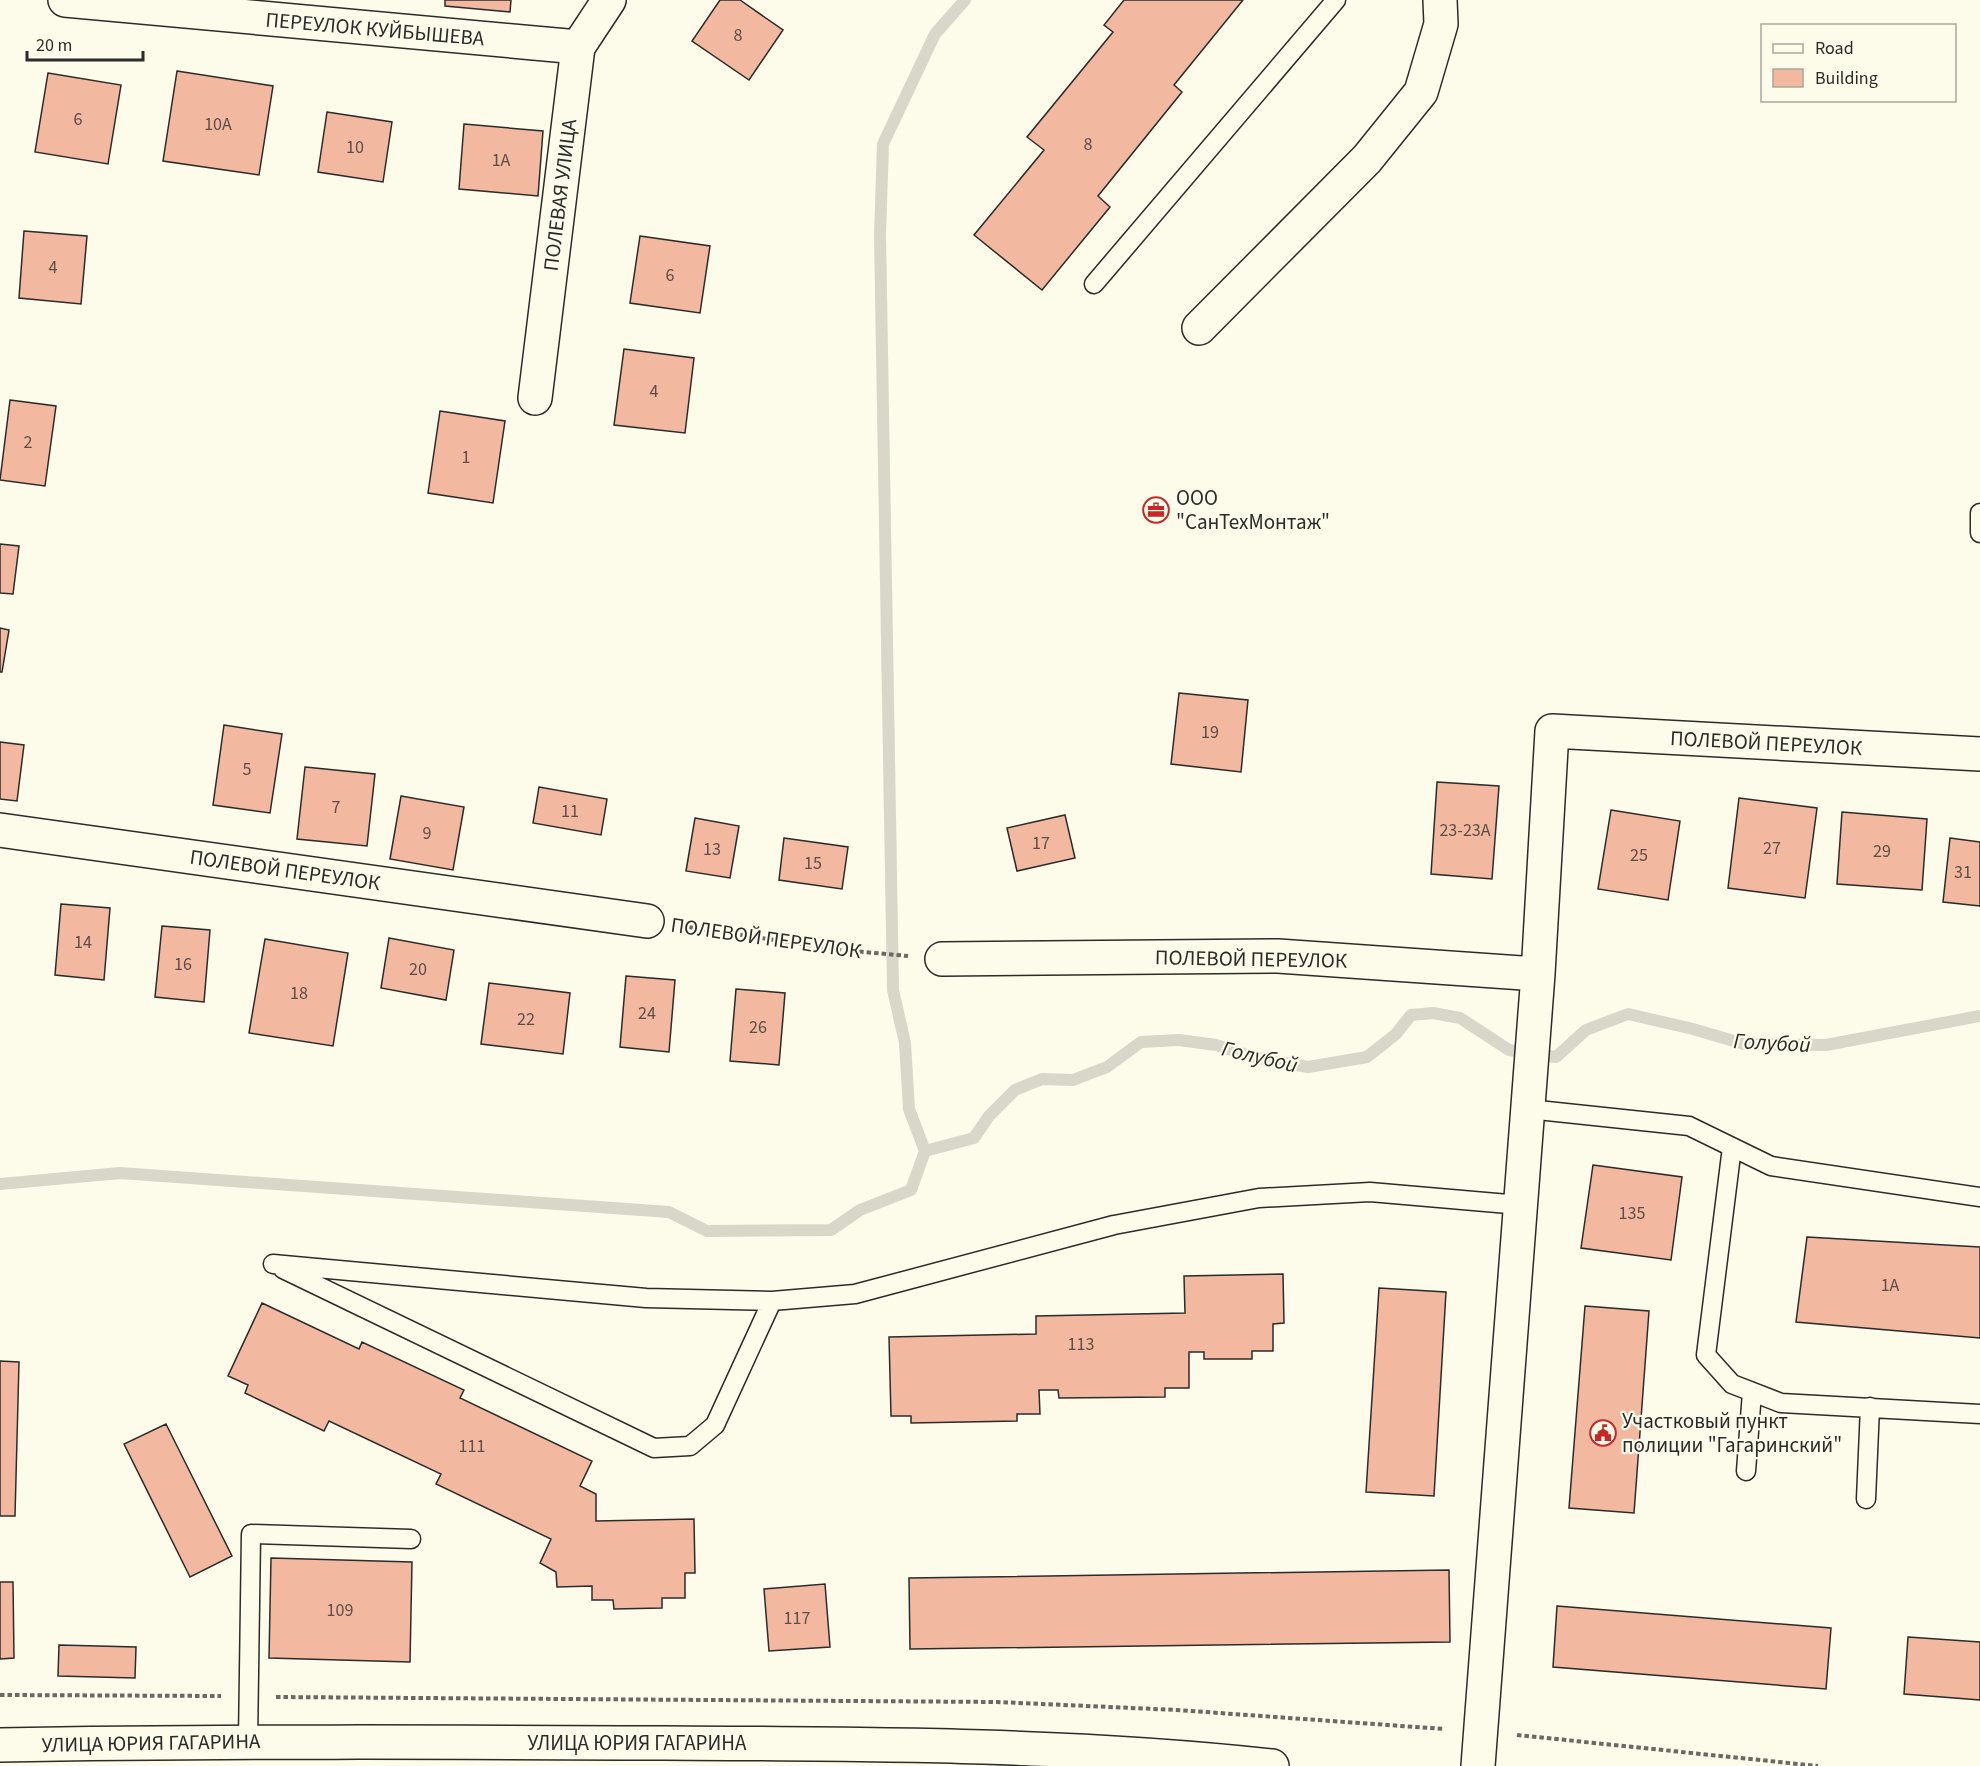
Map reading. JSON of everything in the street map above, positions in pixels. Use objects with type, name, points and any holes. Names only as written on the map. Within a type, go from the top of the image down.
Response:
[{"type":"street","name":"ПЕРЕУЛОК КУЙБЫШЕВА","points":[[65,0],[578,47]]},
{"type":"street","name":"ПОЛЕВАЯ УЛИЦА","points":[[535,398],[578,47],[609,0]]},
{"type":"street","points":[[1199,328],[1367,159],[1421,92],[1441,24],[1440,0]]},
{"type":"street","name":"ПОЛЕВОЙ ПЕРЕУЛОК","points":[[942,959],[1278,956],[1538,974],[1552,731],[1980,753]]},
{"type":"street","name":"ПОЛЕВОЙ ПЕРЕУЛОК","points":[[0,830],[648,921]]},
{"type":"street","points":[[1478,1766],[1538,974]]},
{"type":"street","name":"УЛИЦА ЮРИЯ ГАГАРИНА","points":[[0,1745],[248,1741],[832,1743],[1175,1755],[1272,1766]]},
{"type":"lane","points":[[1094,284],[1336,0]]},
{"type":"lane","points":[[1980,513],[1980,533]]},
{"type":"lane","points":[[1529,1100],[1689,1126],[1771,1166],[1980,1197]]},
{"type":"lane","points":[[1732,1147],[1706,1355],[1732,1384],[1781,1403],[1980,1414]]},
{"type":"lane","points":[[772,1301],[715,1425],[690,1446],[654,1448],[273,1264],[646,1298],[772,1301],[855,1294],[1114,1225],[1259,1198],[1370,1192],[1520,1205]]},
{"type":"lane","points":[[1746,1471],[1752,1392]]},
{"type":"lane","points":[[1866,1499],[1870,1407]]},
{"type":"lane","points":[[248,1741],[251,1534],[411,1539]]},
{"type":"path","name":"ПОЛЕВОЙ ПЕРЕУЛОК","points":[[648,921],[842,950],[942,959]]},
{"type":"building","points":[[445,0],[511,0],[510,12],[445,6]]},
{"type":"building","points":[[720,0],[740,0],[783,30],[749,80],[692,41]]},
{"type":"building","points":[[1124,0],[1243,0],[1174,85],[1182,92],[1098,196],[1110,207],[1042,290],[974,235],[1044,150],[1027,137],[1113,32],[1104,25]]},
{"type":"building","points":[[177,71],[273,86],[259,175],[163,161]]},
{"type":"building","points":[[48,73],[121,85],[108,164],[35,152]]},
{"type":"building","points":[[327,112],[392,122],[383,182],[318,172]]},
{"type":"building","points":[[464,124],[543,131],[538,196],[459,189]]},
{"type":"building","points":[[24,231],[87,236],[81,304],[19,298]]},
{"type":"building","points":[[640,236],[710,246],[700,313],[630,303]]},
{"type":"building","points":[[624,349],[694,358],[685,433],[614,425]]},
{"type":"building","points":[[10,400],[56,406],[45,486],[0,480]]},
{"type":"building","points":[[440,411],[505,421],[493,503],[428,493]]},
{"type":"building","points":[[0,544],[19,546],[13,594],[0,593]]},
{"type":"building","points":[[0,628],[9,630],[2,672],[0,672]]},
{"type":"building","points":[[1179,693],[1248,700],[1241,772],[1171,764]]},
{"type":"building","points":[[224,725],[282,734],[270,813],[213,805]]},
{"type":"building","points":[[0,742],[24,745],[17,801],[0,799]]},
{"type":"building","points":[[305,767],[375,774],[367,846],[297,839]]},
{"type":"building","points":[[1437,782],[1499,786],[1492,879],[1431,874]]},
{"type":"building","points":[[539,787],[607,799],[601,835],[533,823]]},
{"type":"building","points":[[401,796],[464,807],[453,870],[390,859]]},
{"type":"building","points":[[1739,798],[1817,808],[1805,898],[1728,888]]},
{"type":"building","points":[[1611,810],[1680,821],[1668,900],[1598,889]]},
{"type":"building","points":[[1842,812],[1927,819],[1922,890],[1837,884]]},
{"type":"building","points":[[1065,815],[1075,858],[1017,871],[1007,828]]},
{"type":"building","points":[[695,818],[739,826],[730,878],[686,871]]},
{"type":"building","points":[[784,838],[848,847],[842,889],[779,880]]},
{"type":"building","points":[[1950,838],[1980,842],[1980,906],[1943,902]]},
{"type":"building","points":[[61,904],[110,908],[104,980],[55,975]]},
{"type":"building","points":[[162,926],[210,930],[204,1002],[155,997]]},
{"type":"building","points":[[389,938],[454,950],[446,1000],[381,988]]},
{"type":"building","points":[[265,939],[348,953],[333,1046],[249,1033]]},
{"type":"building","points":[[626,976],[675,980],[669,1052],[620,1047]]},
{"type":"building","points":[[489,983],[570,993],[563,1054],[481,1044]]},
{"type":"building","points":[[736,989],[785,993],[779,1065],[730,1061]]},
{"type":"building","points":[[1593,1165],[1682,1177],[1671,1260],[1581,1248]]},
{"type":"building","points":[[1807,1237],[1980,1247],[1980,1338],[1796,1322]]},
{"type":"building","points":[[1283,1274],[1284,1323],[1273,1324],[1273,1351],[1252,1351],[1252,1359],[1204,1359],[1204,1352],[1189,1352],[1189,1388],[1165,1388],[1165,1397],[1059,1398],[1058,1390],[1039,1390],[1040,1414],[1017,1414],[1017,1421],[911,1423],[911,1416],[891,1416],[889,1337],[1036,1334],[1036,1316],[1185,1313],[1184,1276]]},
{"type":"building","points":[[1379,1288],[1446,1292],[1434,1496],[1366,1492]]},
{"type":"building","points":[[262,1303],[359,1349],[362,1342],[464,1390],[460,1398],[592,1461],[580,1486],[596,1494],[596,1521],[694,1519],[695,1573],[685,1573],[685,1598],[662,1598],[662,1608],[614,1609],[613,1600],[592,1600],[592,1586],[557,1587],[556,1572],[540,1563],[551,1539],[436,1484],[441,1474],[329,1421],[324,1431],[245,1393],[248,1385],[228,1376]]},
{"type":"building","points":[[1585,1306],[1649,1311],[1634,1513],[1569,1508]]},
{"type":"building","points":[[0,1361],[19,1362],[15,1516],[0,1516]]},
{"type":"building","points":[[166,1424],[232,1556],[190,1577],[124,1444]]},
{"type":"building","points":[[271,1558],[412,1562],[410,1662],[269,1658]]},
{"type":"building","points":[[1449,1570],[1450,1642],[910,1649],[909,1578]]},
{"type":"building","points":[[0,1582],[13,1582],[14,1658],[0,1659]]},
{"type":"building","points":[[825,1584],[830,1647],[769,1651],[764,1589]]},
{"type":"building","points":[[1557,1606],[1831,1628],[1826,1689],[1553,1667]]},
{"type":"building","points":[[1908,1637],[1980,1642],[1980,1700],[1904,1694]]},
{"type":"building","points":[[59,1645],[136,1647],[135,1678],[58,1676]]},
{"type":"waterway","points":[[0,1184],[120,1173],[669,1212],[707,1231],[831,1230],[860,1210],[911,1190],[925,1151],[909,1109],[905,1043],[893,990],[880,235],[883,144],[935,34],[965,0]]},
{"type":"waterway","name":"Голубой","points":[[925,1151],[974,1138],[989,1116],[1015,1090],[1042,1079],[1073,1080],[1107,1067],[1141,1042],[1179,1040],[1216,1045],[1253,1057],[1308,1067],[1367,1057],[1396,1034],[1411,1015],[1433,1013],[1460,1018],[1509,1050],[1556,1057],[1586,1030],[1628,1014],[1744,1044],[1826,1045],[1980,1016]]},
{"type":"place","name":"ООО \"СанТехМонтаж\"","points":[[1156,510]]},
{"type":"place","name":"Участковый пункт полиции \"Гагаринский\"","points":[[1603,1433]]}]
